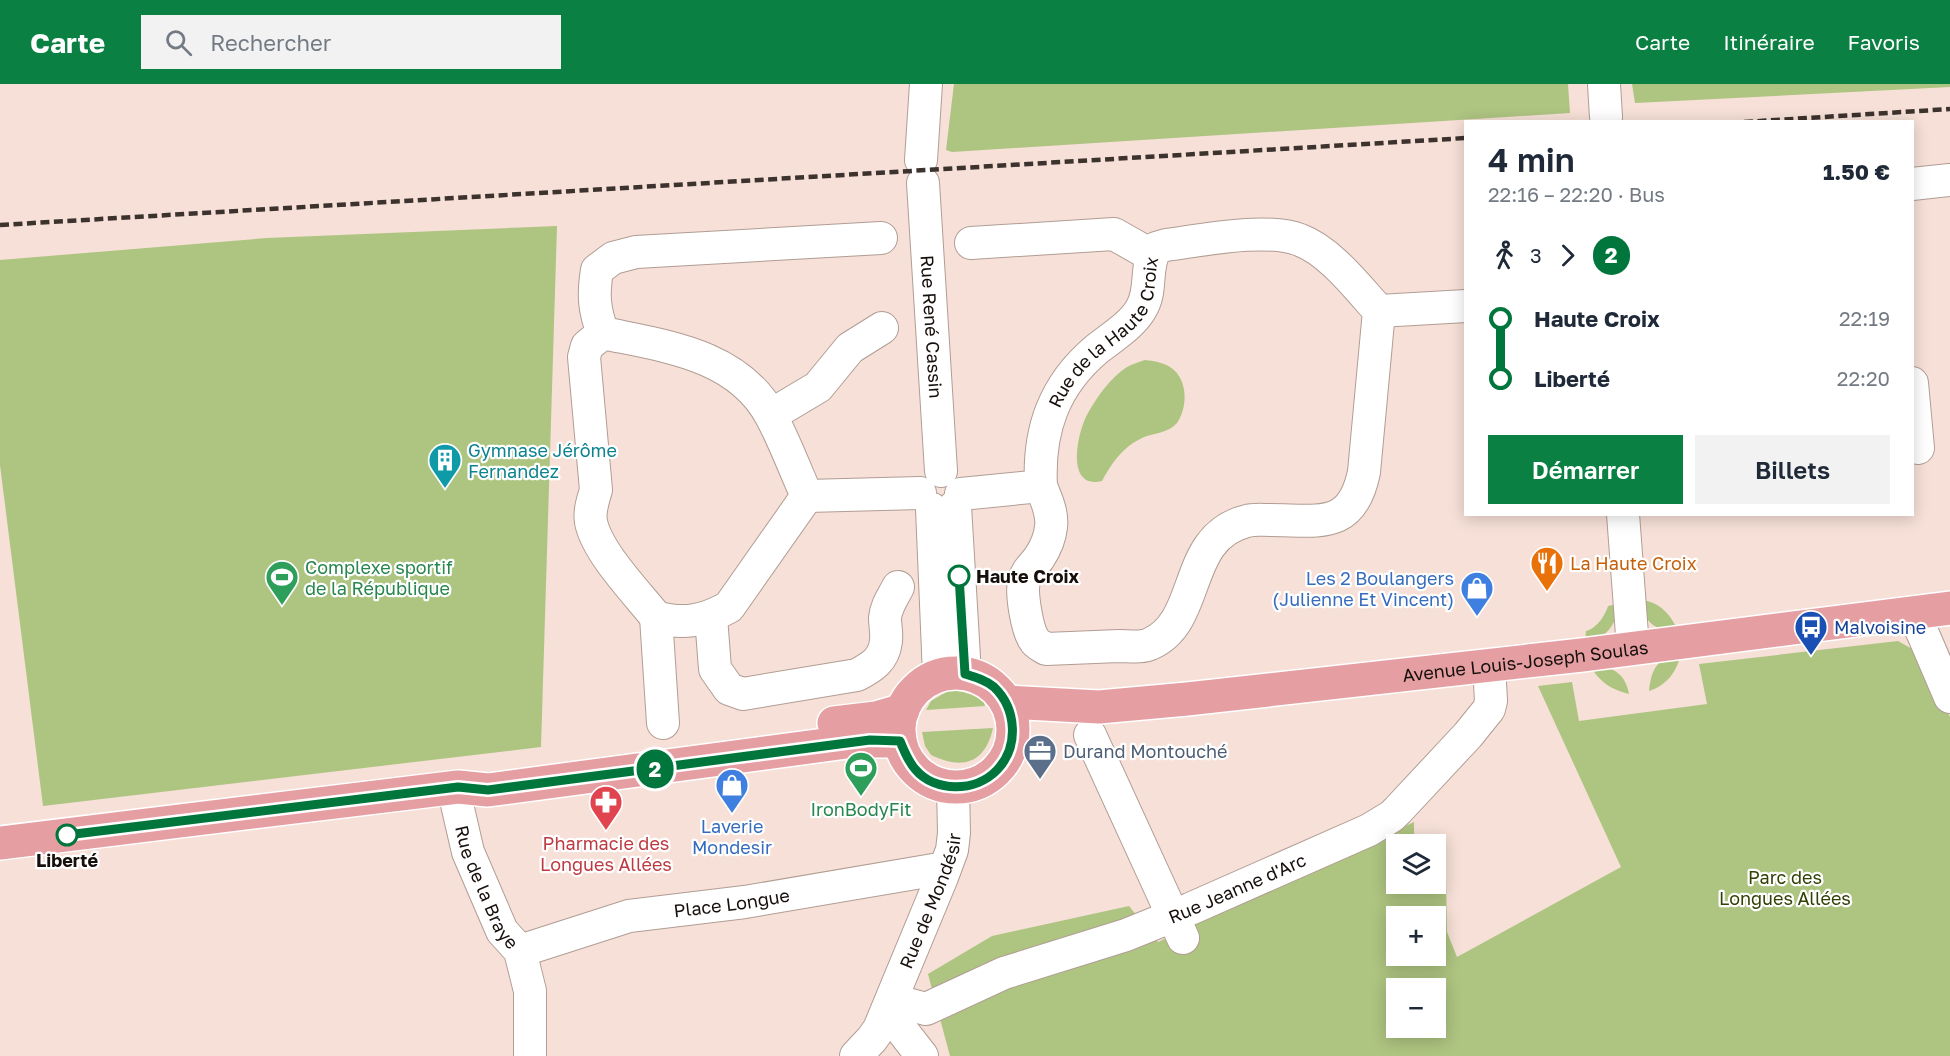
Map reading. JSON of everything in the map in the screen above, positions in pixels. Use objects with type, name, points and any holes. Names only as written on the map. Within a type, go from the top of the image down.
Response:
[{"type":"main road","name":"Avenue Louis-Joseph Soulas","points":[[1010,717],[1094,721],[1187,699],[1633,648],[1950,608]]},
{"type":"main road","points":[[952,674],[993,686],[1010,717],[1004,761],[996,772],[973,785],[952,787],[929,780],[916,770],[906,757],[902,725],[916,690],[927,681],[952,674]]},
{"type":"main road","points":[[0,843],[455,787],[484,774],[876,718],[902,725]]},
{"type":"street","name":"Rue René Cassin","points":[[926,84],[922,172],[952,674]]},
{"type":"street","points":[[1605,84],[1606,117]]},
{"type":"street","points":[[1914,184],[1950,180]]},
{"type":"street","name":"Rue de la Haute Croix","points":[[1265,233],[1302,240],[1318,250],[1348,277],[1379,311],[1364,472],[1360,492],[1348,509],[1331,519],[1247,521],[1219,533],[1206,548],[1176,622],[1163,637],[1148,645],[1046,649],[1035,641],[1029,629],[1023,582],[1030,567],[1046,546],[1052,526],[1050,509],[1041,486],[1042,442],[1058,394],[1068,377],[1085,358],[1134,319],[1142,308],[1148,293],[1148,270],[1151,255],[1156,248],[1265,233]]},
{"type":"street","points":[[972,243],[1114,234],[1151,255]]},
{"type":"street","points":[[603,333],[597,317],[593,293],[597,270],[613,258],[636,252],[881,238]]},
{"type":"street","points":[[1379,311],[1464,306]]},
{"type":"street","points":[[771,415],[818,387],[850,348],[882,328]]},
{"type":"street","points":[[603,333],[686,351],[724,368],[741,379],[758,396],[771,415],[807,496]]},
{"type":"street","points":[[603,333],[587,346],[584,357],[596,490],[590,520],[600,546],[656,617],[663,723]]},
{"type":"street","points":[[1914,405],[1918,448]]},
{"type":"street","points":[[807,496],[942,494],[1041,486]]},
{"type":"street","points":[[656,617],[690,622],[711,617],[729,607],[807,496]]},
{"type":"street","points":[[1623,516],[1633,648]]},
{"type":"street","points":[[711,617],[715,669],[729,689],[743,694],[857,675],[874,667],[887,641],[885,617],[887,606],[898,587]]},
{"type":"street","points":[[1914,613],[1950,697]]},
{"type":"street","name":"Rue Jeanne d'Arc","points":[[890,1014],[926,1009],[1004,973],[1126,934],[1178,927],[1369,830],[1392,816],[1468,735],[1489,709],[1491,701],[1489,665]]},
{"type":"street","points":[[1094,721],[1178,927]]},
{"type":"street","name":"Rue de la Braye","points":[[455,787],[468,852],[502,931],[520,951],[530,991],[530,1056]]},
{"type":"street","name":"Rue de Mondésir","points":[[890,1014],[951,850],[954,833],[952,787]]},
{"type":"street","name":"Place Longue","points":[[520,951],[629,916],[745,903],[945,868]]},
{"type":"street","points":[[855,1056],[872,1039],[890,1014],[922,1056]]},
{"type":"green space","points":[[954,84],[1568,84],[1570,113],[952,152],[946,150]]},
{"type":"green space","points":[[1632,84],[1950,84],[1950,87],[1635,103]]},
{"type":"green space","name":"Complexe sportif de la République","points":[[557,226],[541,747],[43,806],[0,465],[0,260],[267,238]]},
{"type":"green space","points":[[1145,360],[1165,364],[1179,376],[1185,397],[1183,411],[1177,423],[1170,428],[1139,439],[1126,448],[1115,460],[1102,481],[1090,481],[1083,477],[1078,468],[1077,458],[1080,433],[1088,413],[1115,376],[1129,366]]},
{"type":"green space","points":[[1637,600],[1657,605],[1667,613],[1678,631],[1669,631],[1652,624]]},
{"type":"green space","points":[[1617,604],[1616,618],[1609,630],[1592,641],[1585,642],[1586,631],[1600,622],[1608,606]]},
{"type":"green space","name":"Parc des Longues Allées","points":[[1898,641],[1914,650],[1950,717],[1950,1056],[950,1056],[928,974],[992,936],[1129,906],[1158,942],[1193,926],[1188,901],[1386,835],[1386,894],[1446,894],[1446,878],[1447,932],[1457,957],[1621,867],[1538,686],[1572,682],[1579,721],[1707,704],[1699,664]]},
{"type":"green space","points":[[1681,653],[1670,677],[1649,691],[1657,665]]},
{"type":"green space","points":[[1599,665],[1619,674],[1629,694],[1616,690],[1602,681],[1590,666]]},
{"type":"green space","points":[[948,691],[971,695],[984,702],[985,706],[926,710],[931,701]]},
{"type":"green space","points":[[993,728],[984,750],[971,761],[962,763],[942,760],[931,755],[925,746],[922,732]]},
{"type":"green space","name":"Parc des Longues Allées","points":[[1414,822],[1414,834],[1389,834]]},
{"type":"railway","points":[[1776,120],[1950,109]]},
{"type":"railway","points":[[0,225],[1464,138]]},
{"type":"bus line","name":"2","points":[[67,835],[458,787],[488,790],[870,740],[900,741],[906,757],[916,770],[929,780],[952,787],[973,785],[996,772],[1010,747],[1013,731],[1011,713],[1006,702],[993,686],[965,674],[959,576]]},
{"type":"place","name":"Gymnase Jérôme Fernandez","points":[[445,489]]},
{"type":"place","name":"Haute Croix","points":[[959,576]]},
{"type":"place","name":"La Haute Croix","points":[[1547,592]]},
{"type":"place","name":"Complexe sportif de la République","points":[[282,606]]},
{"type":"place","name":"Les 2 Boulangers (Julienne Et Vincent)","points":[[1477,617]]},
{"type":"place","name":"Malvoisine","points":[[1811,656]]},
{"type":"place","name":"Durand Montouché","points":[[1040,780]]},
{"type":"place","name":"IronBodyFit","points":[[861,797]]},
{"type":"place","name":"Laverie Mondesir","points":[[732,814]]},
{"type":"place","name":"Pharmacie des Longues Allées","points":[[606,831]]},
{"type":"place","name":"Liberté","points":[[67,835]]}]
